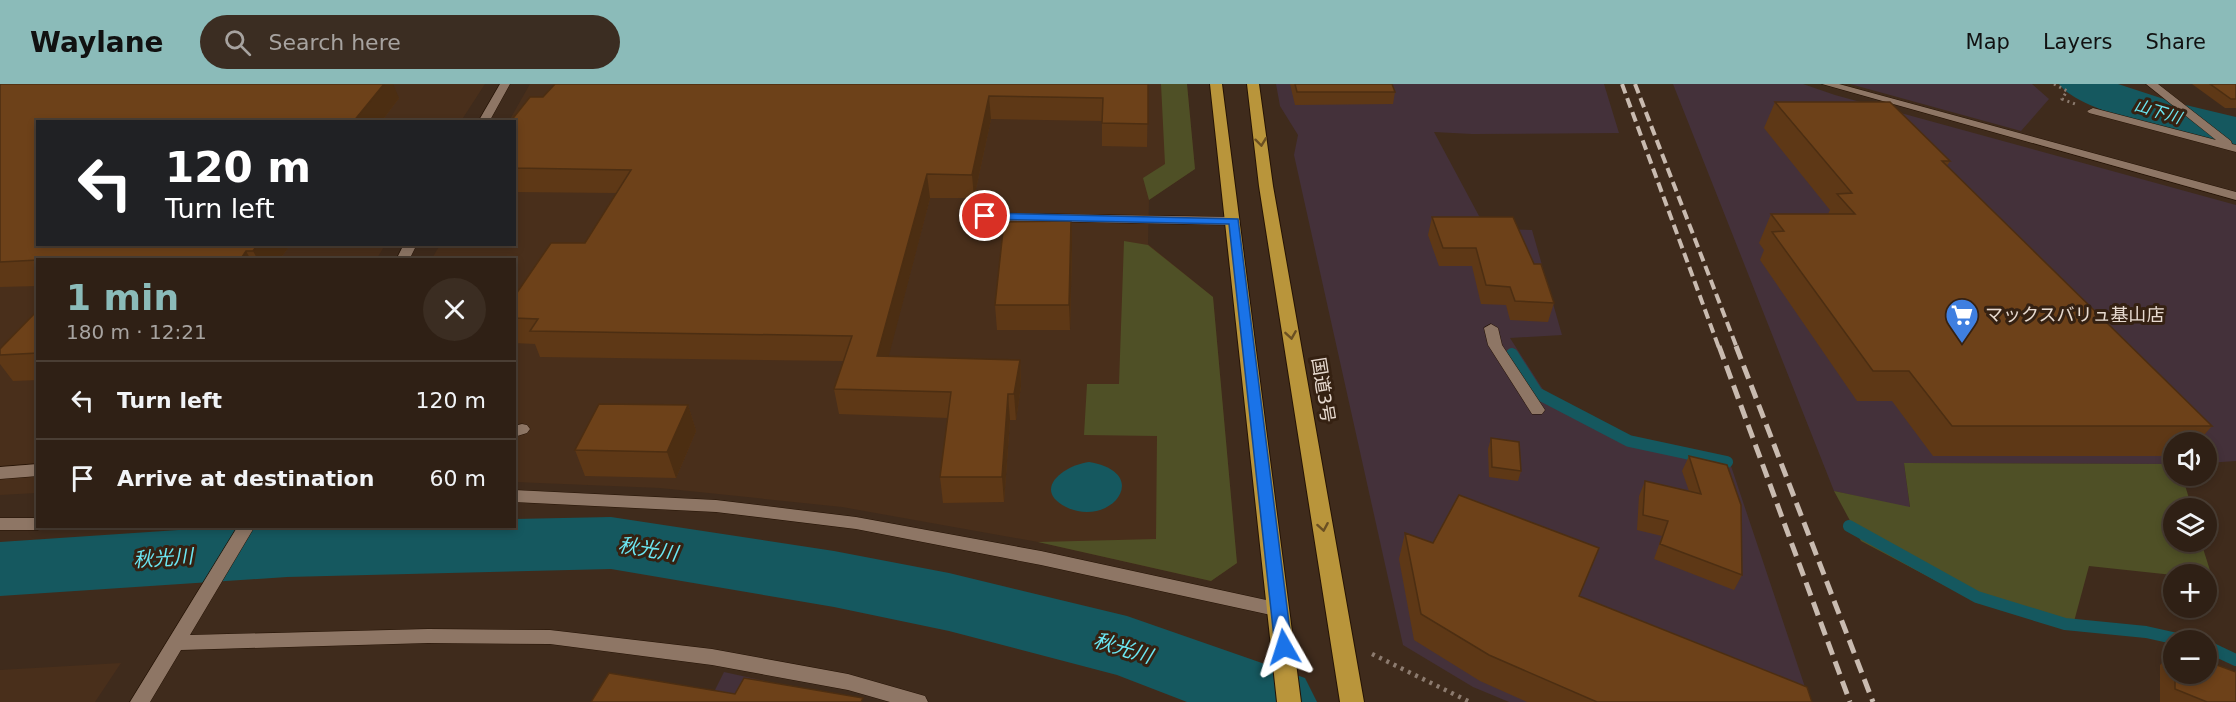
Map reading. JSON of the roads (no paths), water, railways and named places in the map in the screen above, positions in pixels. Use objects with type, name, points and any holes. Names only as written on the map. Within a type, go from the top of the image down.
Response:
[{"type":"highway","points":[[1216,84],[1234,221],[1289,702]]},
{"type":"highway","name":"国道3号","points":[[1253,84],[1266,186],[1352,702]]},
{"type":"street","points":[[484,120],[505,84]]},
{"type":"street","points":[[1827,84],[2236,196]]},
{"type":"street","points":[[2151,84],[2235,149]]},
{"type":"street","points":[[2093,111],[2235,149]]},
{"type":"street","points":[[985,216],[1234,221]]},
{"type":"street","points":[[1491,328],[1496,345],[1537,411]]},
{"type":"street","points":[[0,473],[36,470]]},
{"type":"street","points":[[516,496],[716,506],[856,523],[1041,558],[1281,619]]},
{"type":"street","points":[[0,524],[36,524]]},
{"type":"street","points":[[140,702],[190,624],[246,528]]},
{"type":"street","points":[[177,643],[428,636],[550,638],[636,646],[712,657],[848,682],[918,702]]},
{"type":"water","points":[[1089,462],[1108,468],[1119,477],[1122,487],[1118,497],[1110,505],[1097,511],[1082,512],[1066,507],[1051,493],[1055,479],[1070,468]]},
{"type":"waterway","name":"山下川","points":[[2081,84],[2118,100],[2236,131]]},
{"type":"waterway","points":[[1512,354],[1537,393],[1629,441],[1727,462]]},
{"type":"waterway","points":[[1849,526],[1977,597],[2065,624],[2163,636]]},
{"type":"waterway","name":"秋光川","points":[[0,569],[287,550],[611,543],[834,579],[949,602],[1127,647],[1277,702]]},
{"type":"waterway","points":[[2217,651],[2236,660]]},
{"type":"railway","points":[[1622,84],[1719,348]]},
{"type":"railway","points":[[1635,84],[1737,348]]},
{"type":"railway","points":[[1719,346],[1850,702]]},
{"type":"railway","points":[[1736,346],[1873,702]]},
{"type":"place","name":"マックスバリュ基山店","points":[[1962,344]]}]
